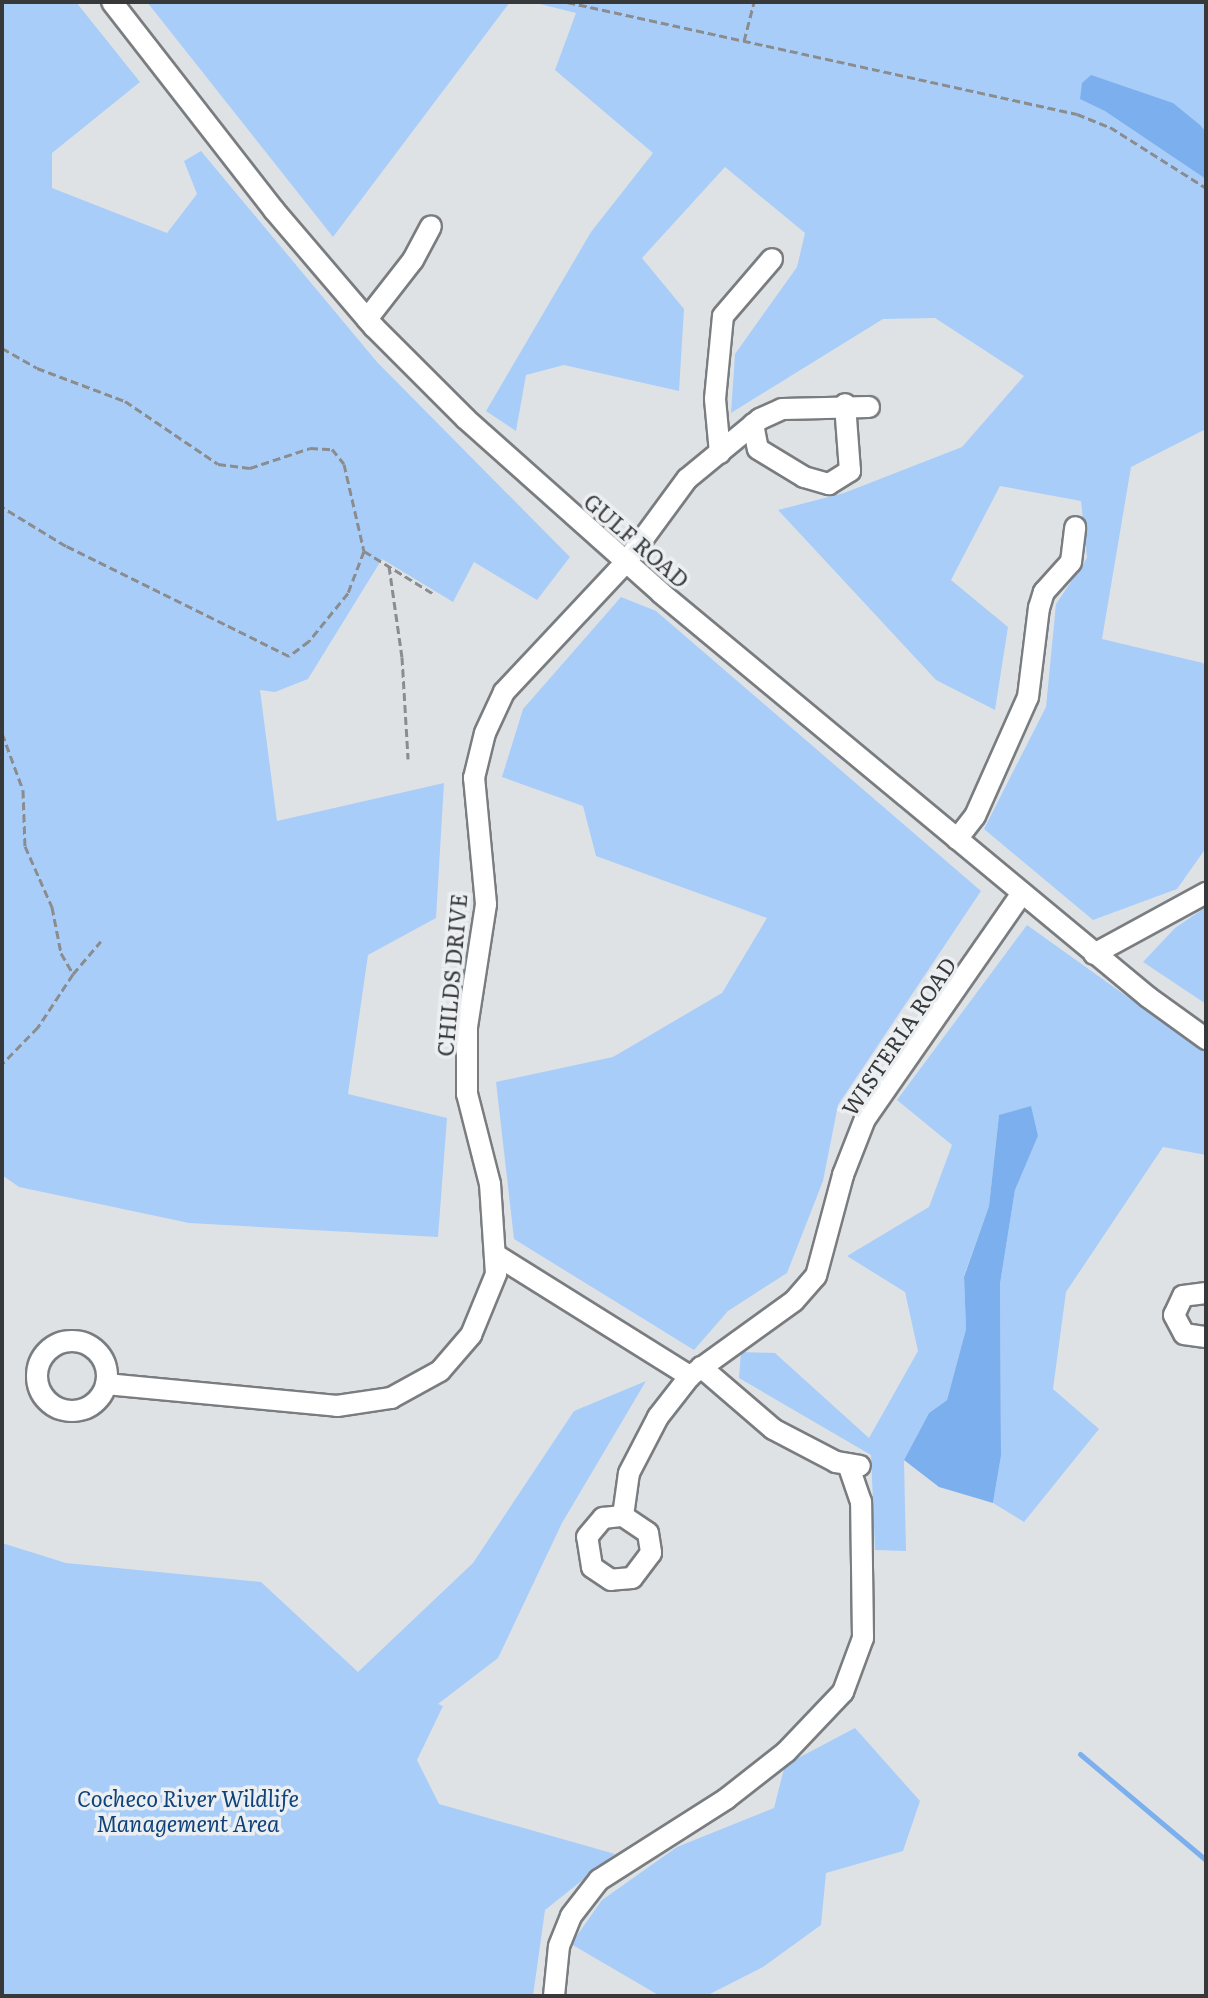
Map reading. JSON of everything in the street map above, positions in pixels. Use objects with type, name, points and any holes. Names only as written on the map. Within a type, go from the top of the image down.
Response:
[{"type":"street","name":"GULF ROAD","points":[[112,2],[274,210],[367,319],[486,438],[626,562],[1094,954],[1206,1039]]},
{"type":"street","points":[[367,319],[413,260],[431,226]]},
{"type":"street","points":[[772,259],[723,316],[715,399],[725,448],[758,449],[804,477],[829,484],[838,481],[851,463],[845,404]]},
{"type":"street","name":"CHILDS DRIVE","points":[[106,1384],[337,1406],[391,1398],[440,1371],[471,1335],[496,1274],[490,1184],[467,1094],[467,1027],[486,904],[474,778],[485,733],[504,692],[626,562],[687,479],[753,424],[782,409],[845,404],[869,407]]},
{"type":"street","points":[[753,424],[758,449]]},
{"type":"street","points":[[957,839],[975,816],[1028,697],[1039,608],[1044,592],[1071,562],[1075,527]]},
{"type":"street","name":"WISTERIA ROAD","points":[[623,1516],[629,1473],[658,1417],[696,1371],[794,1301],[816,1276],[843,1175],[865,1119],[1022,893]]},
{"type":"street","points":[[1094,954],[1206,893]]},
{"type":"street","points":[[496,1255],[696,1371],[773,1429],[854,1465],[861,1502],[863,1638],[843,1692],[786,1752],[726,1799],[599,1880],[571,1916],[559,1946],[554,1996]]},
{"type":"street","points":[[1206,1293],[1183,1296],[1174,1315],[1184,1334],[1206,1337]]},
{"type":"path","points":[[567,2],[1093,119],[1206,188]]},
{"type":"path","points":[[744,41],[754,2]]},
{"type":"path","points":[[2,348],[37,368],[125,401],[218,464],[250,468],[310,448],[332,449],[344,464],[364,551],[348,593],[303,647],[289,656],[66,546],[2,507]]},
{"type":"path","points":[[364,551],[434,594]]},
{"type":"path","points":[[389,566],[400,643],[408,759]]},
{"type":"path","points":[[2,733],[23,790],[25,846],[52,907],[61,953],[73,974]]},
{"type":"path","points":[[2,1064],[38,1027],[73,974],[101,941]]},
{"type":"green space","points":[[2,2],[76,2],[140,82],[52,153],[52,188],[167,233],[197,194],[184,161],[201,151],[377,362],[570,557],[537,600],[474,562],[453,602],[382,559],[308,679],[275,692],[260,690],[277,821],[444,783],[436,918],[368,955],[348,1094],[447,1118],[438,1237],[189,1223],[19,1187],[2,1175]]},
{"type":"green space","points":[[147,2],[510,2],[333,237]]},
{"type":"green space","points":[[532,2],[1206,2],[1206,429],[1131,467],[1102,639],[1203,663],[1206,669],[1206,848],[1177,889],[1093,920],[984,829],[1046,707],[1056,604],[1087,558],[1081,501],[1000,486],[951,580],[1008,627],[995,710],[936,680],[778,510],[844,493],[962,447],[1024,376],[935,318],[883,319],[731,413],[735,354],[797,267],[805,233],[725,167],[642,258],[684,309],[679,391],[564,365],[526,375],[516,431],[486,411],[591,232],[653,153],[555,70],[576,13]]},
{"type":"green space","points":[[621,597],[656,611],[981,891],[838,1105],[823,1181],[787,1273],[728,1311],[694,1350],[514,1239],[496,1082],[613,1057],[722,993],[767,918],[596,856],[583,806],[502,777],[523,709]]},
{"type":"green space","points":[[1206,907],[1206,1004],[1143,962],[1175,928]]},
{"type":"green space","points":[[1027,925],[1206,1053],[1206,1155],[1163,1147],[1066,1292],[1053,1389],[1099,1429],[1024,1522],[993,1503],[1001,1456],[1000,1284],[1015,1190],[1038,1136],[999,1115],[989,1206],[964,1276],[966,1329],[947,1400],[929,1413],[904,1460],[906,1551],[875,1550],[871,1455],[739,1378],[741,1352],[775,1353],[869,1438],[918,1351],[905,1292],[847,1256],[929,1207],[952,1145],[897,1100]]},
{"type":"green space","name":"Cocheco River Wildlife Management Area","points":[[646,1381],[562,1523],[498,1658],[438,1704],[443,1706],[417,1760],[439,1804],[615,1854],[545,1910],[533,1996],[2,1996],[2,1543],[66,1563],[261,1582],[358,1672],[473,1563],[574,1411]]},
{"type":"green space","points":[[855,1728],[920,1801],[903,1851],[826,1873],[821,1925],[763,1967],[706,1996],[660,1996],[571,1944],[602,1900],[677,1847],[774,1808],[785,1765]]},
{"type":"shaded area","points":[[1091,75],[1173,103],[1200,125],[1206,132],[1206,179],[1105,111],[1080,99],[1082,83]]},
{"type":"shaded area","points":[[1031,1106],[1038,1136],[1015,1190],[1000,1284],[1001,1456],[993,1503],[939,1487],[904,1460],[929,1413],[947,1400],[966,1329],[964,1277],[989,1206],[999,1115]]},
{"type":"waterway","points":[[1080,1754],[1206,1860]]}]
